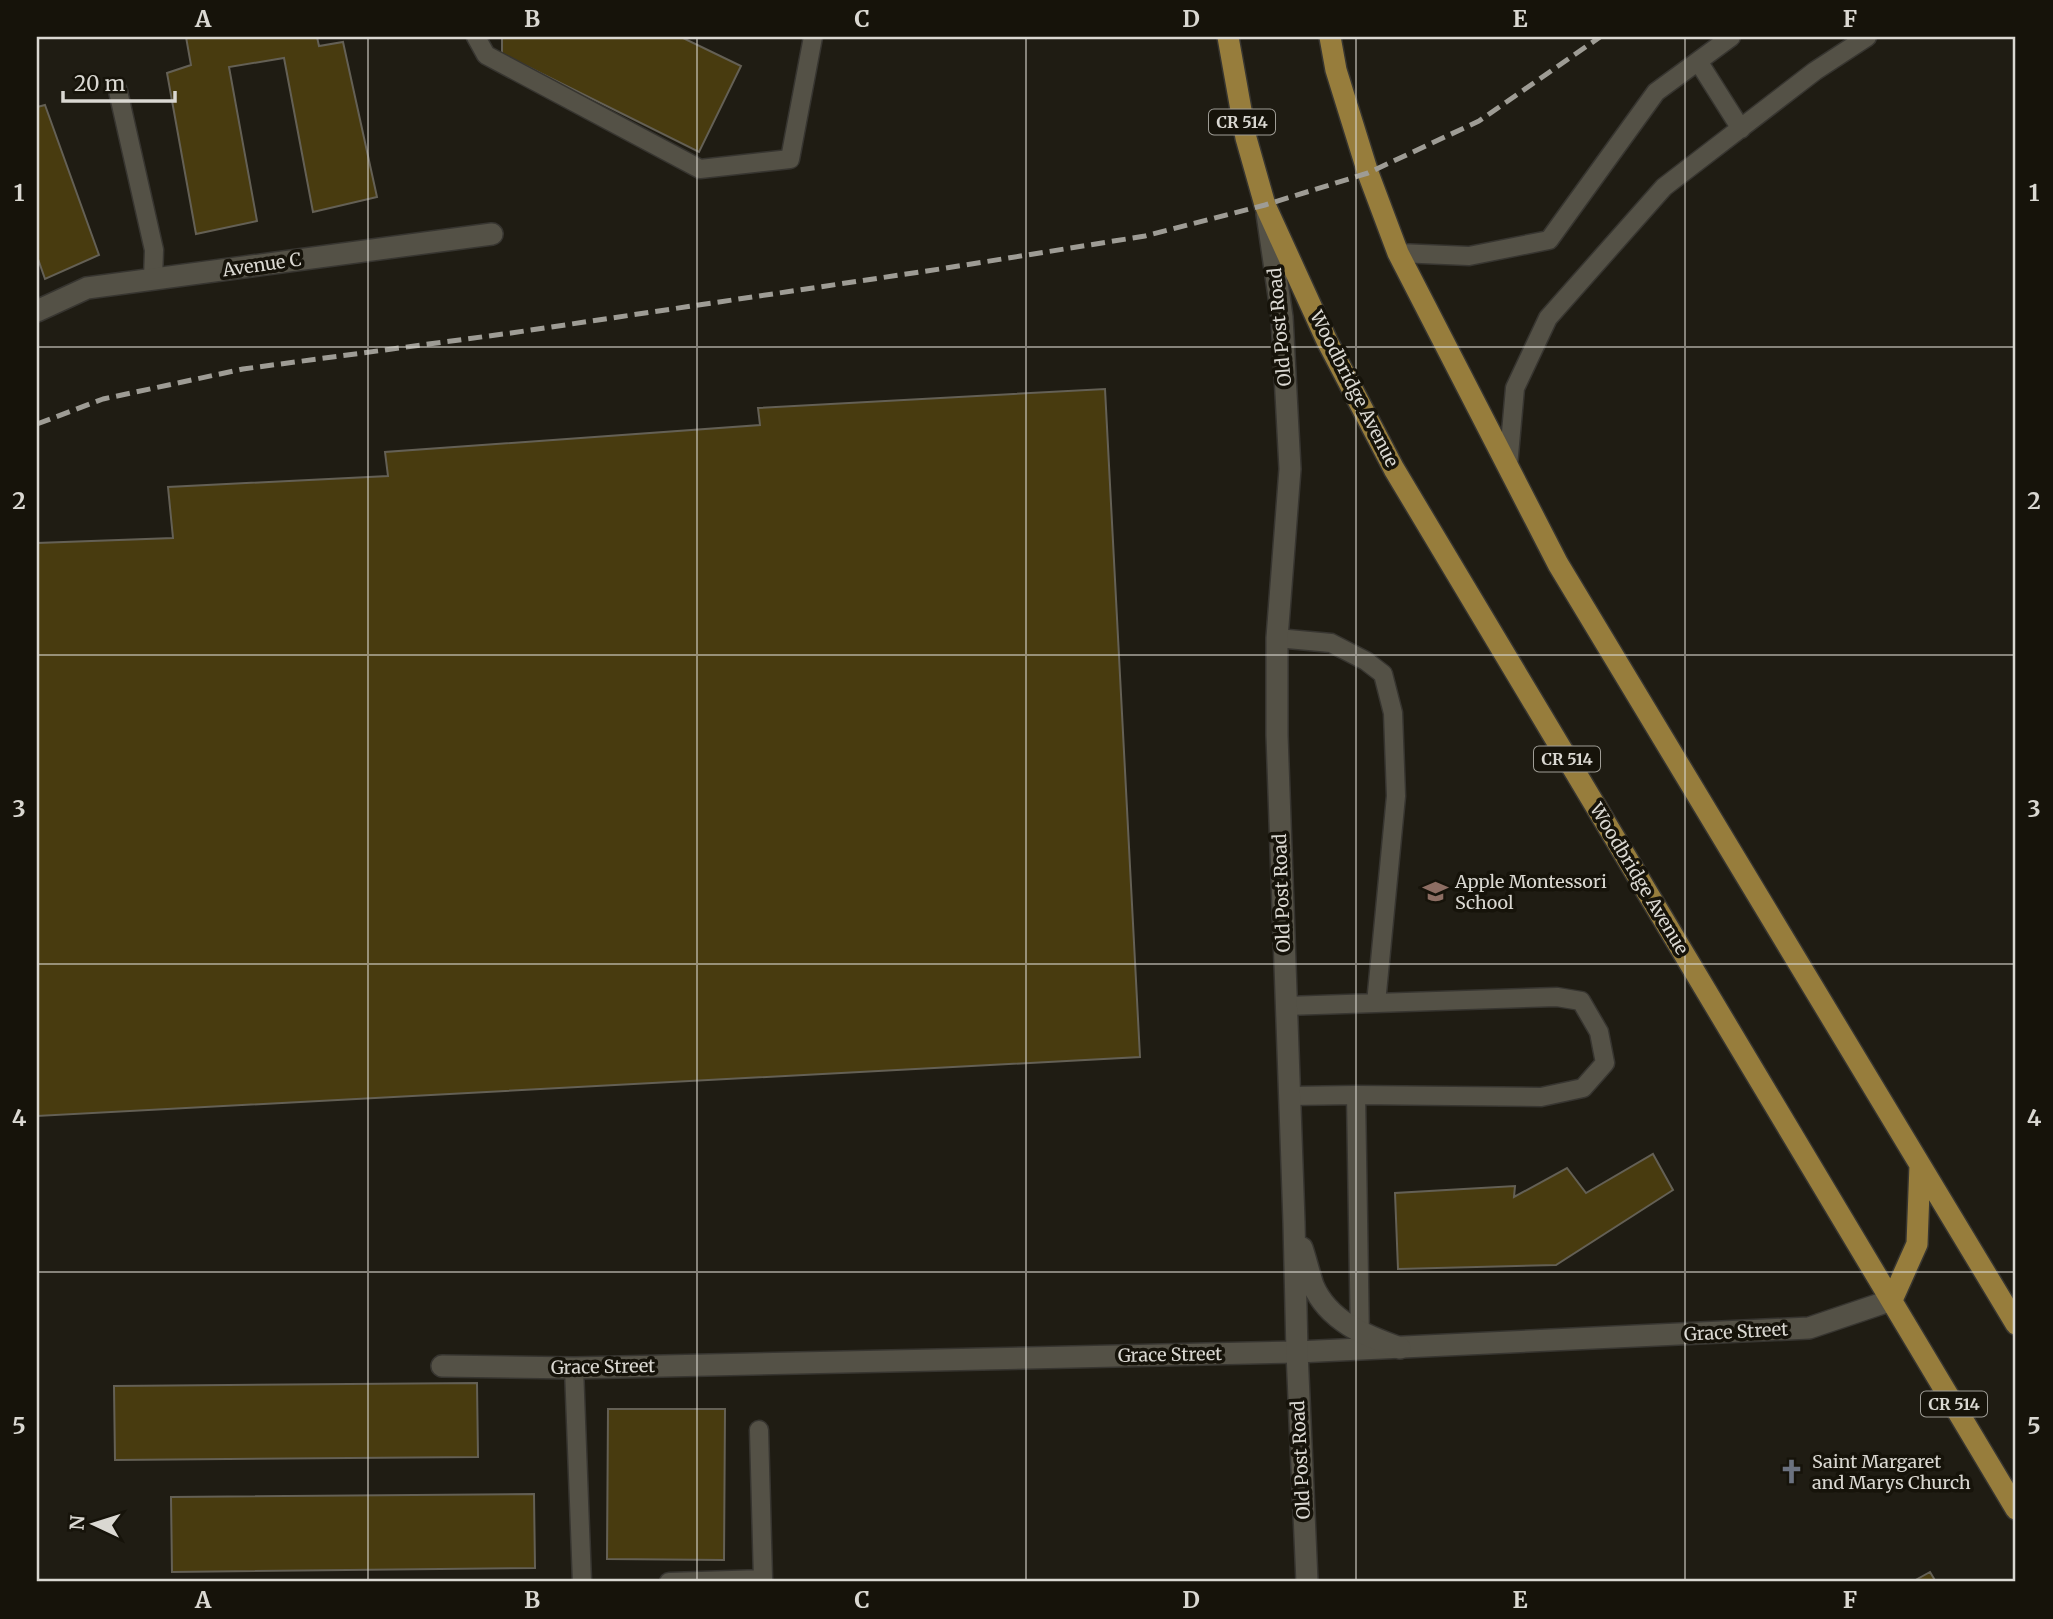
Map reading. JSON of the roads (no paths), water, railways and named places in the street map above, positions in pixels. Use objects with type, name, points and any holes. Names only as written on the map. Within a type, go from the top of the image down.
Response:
[{"type":"main road","name":"Woodbridge Avenue","points":[[1228,37],[1246,138],[1265,205],[1327,341],[1394,469],[2016,1509]]},
{"type":"main road","points":[[1330,37],[1340,83],[1368,173],[1398,253],[1558,564],[2016,1324]]},
{"type":"main road","points":[[1892,1300],[1917,1244],[1920,1165]]},
{"type":"street","name":"Old Post Road","points":[[1265,205],[1282,317],[1290,469],[1277,638],[1277,735],[1307,1582]]},
{"type":"street","name":"Avenue C","points":[[37,311],[87,288],[492,234]]},
{"type":"street","points":[[1294,1222],[1314,1286],[1322,1302],[1360,1340]]},
{"type":"street","name":"Grace Street","points":[[442,1366],[574,1368],[1297,1352],[1360,1340],[1400,1348],[1810,1328],[1892,1300]]},
{"type":"lane","points":[[476,37],[486,55],[700,169],[790,159],[813,37]]},
{"type":"lane","points":[[1398,253],[1469,256],[1549,240],[1656,92],[1731,37]]},
{"type":"lane","points":[[1508,466],[1515,388],[1548,318],[1664,187],[1815,71],[1867,37]]},
{"type":"lane","points":[[1698,61],[1741,129]]},
{"type":"lane","points":[[118,91],[154,250],[153,279]]},
{"type":"lane","points":[[1277,638],[1331,643],[1366,661],[1383,674],[1393,713],[1396,796],[1376,1003]]},
{"type":"lane","points":[[1286,1006],[1557,997],[1581,1001],[1599,1032],[1605,1062],[1583,1088],[1541,1097],[1290,1096]]},
{"type":"lane","points":[[1356,1096],[1360,1340]]},
{"type":"lane","points":[[574,1368],[582,1582]]},
{"type":"lane","points":[[668,1582],[763,1579],[759,1430]]},
{"type":"railway","points":[[37,424],[103,399],[243,369],[511,333],[1145,236],[1265,205],[1368,173],[1479,121],[1600,37]]},
{"type":"place","name":"Apple Montessori School","points":[[1435,892]]},
{"type":"place","name":"Saint Margaret and Marys Church","points":[[1792,1472]]}]
